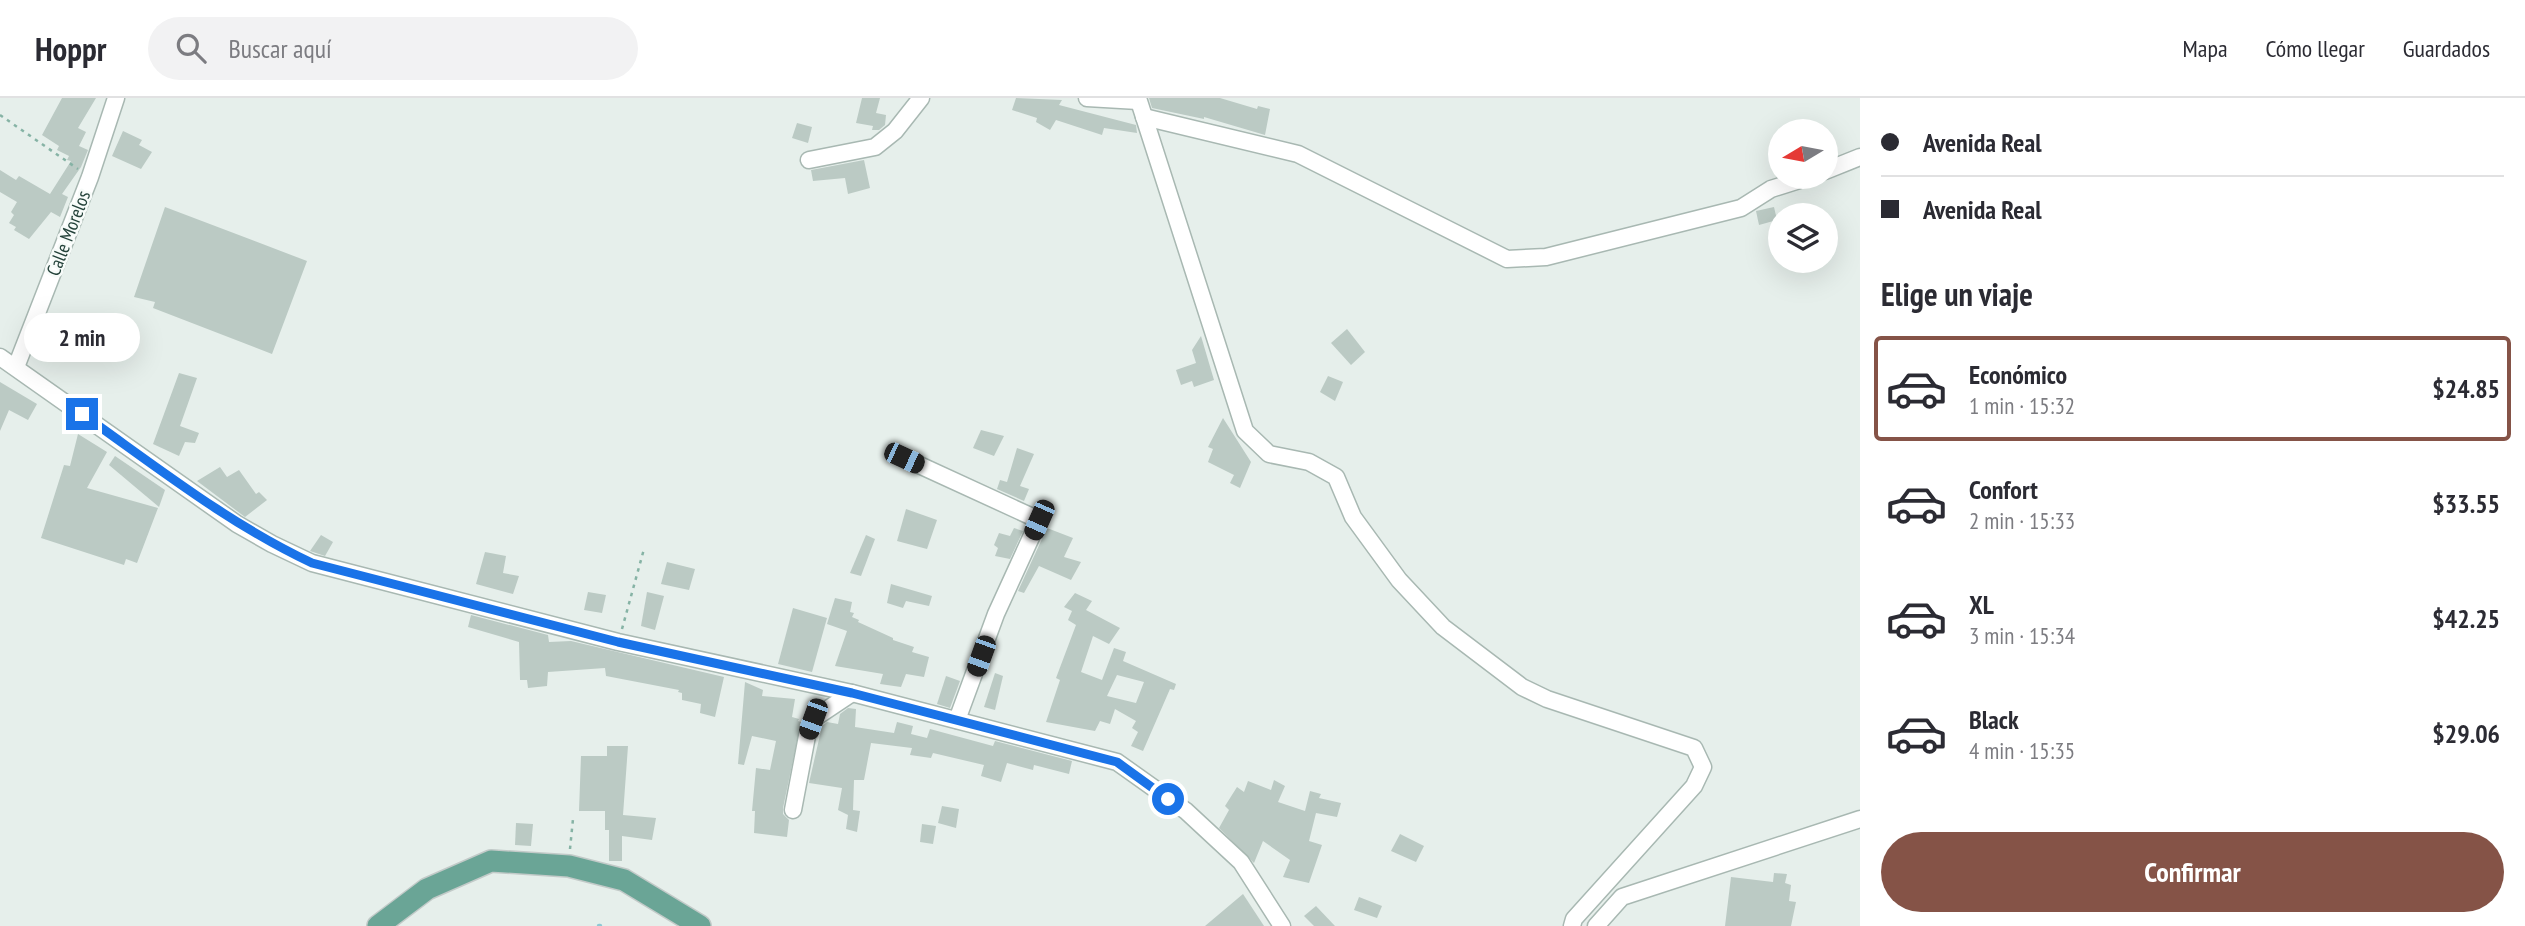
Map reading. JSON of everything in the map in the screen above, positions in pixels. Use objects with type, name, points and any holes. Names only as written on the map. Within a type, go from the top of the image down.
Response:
[{"type":"main road","points":[[378,926],[427,889],[491,861],[569,866],[624,880],[700,926]]},
{"type":"street","name":"Calle Morelos","points":[[16,367],[90,177],[116,98]]},
{"type":"street","points":[[809,160],[875,147],[895,131],[922,98]]},
{"type":"street","points":[[1087,98],[1140,105],[1298,154],[1507,259],[1546,257],[1741,208],[1771,189]]},
{"type":"street","points":[[1140,105],[1245,431],[1269,454],[1308,462],[1336,477],[1353,517],[1399,580],[1443,627],[1522,687],[1547,699],[1694,748],[1703,767],[1694,786],[1574,919],[1572,926]]},
{"type":"street","points":[[1838,166],[1860,158]]},
{"type":"street","points":[[0,358],[237,524],[312,563],[618,642],[852,693],[1117,762],[1186,811],[1241,862],[1282,926]]},
{"type":"street","points":[[904,458],[1039,520],[996,614],[957,720]]},
{"type":"street","points":[[793,810],[807,736],[813,719],[852,693]]},
{"type":"street","points":[[1596,926],[1622,897],[1860,819]]},
{"type":"path","points":[[0,115],[90,177]]},
{"type":"path","points":[[618,642],[644,549]]},
{"type":"path","points":[[569,866],[573,819]]},
{"type":"building","points":[[62,98],[96,98],[78,128],[86,132],[79,146],[88,150],[81,167],[62,194],[68,197],[60,217],[51,212],[29,239],[14,230],[16,227],[9,223],[17,202],[0,192],[0,170],[16,180],[19,176],[50,194],[71,161],[67,160],[69,156],[57,150],[59,146],[42,135]]},
{"type":"building","points":[[862,98],[880,98],[876,113],[886,115],[885,125],[879,130],[856,123]]},
{"type":"building","points":[[1016,98],[1062,100],[1059,105],[1136,125],[1137,133],[1104,128],[1102,135],[1056,120],[1050,130],[1036,122],[1037,118],[1012,110]]},
{"type":"building","points":[[1149,98],[1220,98],[1257,109],[1258,106],[1270,109],[1265,135],[1204,117],[1152,108]]},
{"type":"building","points":[[797,123],[812,127],[808,143],[792,138]]},
{"type":"building","points":[[123,131],[142,140],[139,145],[152,152],[141,169],[112,156]]},
{"type":"building","points":[[864,160],[870,188],[848,194],[845,178],[813,181],[811,170]]},
{"type":"building","points":[[165,207],[307,261],[272,354],[153,308],[155,302],[134,297]]},
{"type":"building","points":[[1768,208],[1768,222],[1759,225],[1756,211]]},
{"type":"building","points":[[1347,329],[1365,352],[1351,365],[1331,343]]},
{"type":"building","points":[[1201,336],[1214,380],[1194,387],[1192,381],[1181,385],[1176,370],[1196,363],[1192,350]]},
{"type":"building","points":[[179,373],[197,378],[180,426],[199,433],[195,443],[185,442],[179,456],[153,444]]},
{"type":"building","points":[[1328,376],[1343,382],[1335,401],[1320,392]]},
{"type":"building","points":[[0,382],[37,404],[28,420],[9,410],[0,431]]},
{"type":"building","points":[[1223,418],[1251,462],[1240,488],[1230,483],[1234,475],[1208,462],[1213,449],[1208,447]]},
{"type":"building","points":[[981,430],[1004,436],[994,456],[973,448]]},
{"type":"building","points":[[78,434],[107,452],[87,488],[158,508],[137,563],[126,559],[124,565],[41,538],[64,465],[70,466]]},
{"type":"building","points":[[1017,448],[1034,454],[1020,486],[1029,489],[1024,501],[997,489],[1000,480],[1007,482]]},
{"type":"building","points":[[115,456],[165,490],[159,507],[109,465]]},
{"type":"building","points":[[220,467],[227,477],[239,470],[256,494],[259,492],[267,500],[245,517],[197,481]]},
{"type":"building","points":[[906,509],[937,520],[927,549],[897,541]]},
{"type":"building","points":[[1014,528],[1023,531],[1010,559],[995,556],[998,548],[994,545],[999,533],[1010,536]]},
{"type":"building","points":[[1047,528],[1073,538],[1064,557],[1081,562],[1071,580],[1039,566],[1024,593],[1018,591]]},
{"type":"building","points":[[321,535],[333,542],[325,556],[310,551]]},
{"type":"building","points":[[866,535],[875,539],[861,576],[850,573]]},
{"type":"building","points":[[485,552],[506,556],[503,573],[519,576],[513,594],[476,584]]},
{"type":"building","points":[[667,562],[695,569],[689,590],[661,584]]},
{"type":"building","points":[[891,584],[932,596],[929,606],[906,601],[903,608],[887,603]]},
{"type":"building","points":[[588,592],[606,595],[602,613],[584,610]]},
{"type":"building","points":[[647,592],[664,596],[655,630],[641,626]]},
{"type":"building","points":[[1075,593],[1092,601],[1086,610],[1120,628],[1109,644],[1093,636],[1081,672],[1102,680],[1114,648],[1126,652],[1123,661],[1176,684],[1174,690],[1170,689],[1143,751],[1131,746],[1138,732],[1132,728],[1136,721],[1115,709],[1110,724],[1100,721],[1095,731],[1046,722],[1060,680],[1056,678],[1076,625],[1068,620],[1072,611],[1064,607]],"holes":[[[1117,675],[1144,682],[1136,703],[1107,696]]]},
{"type":"building","points":[[835,598],[852,602],[850,612],[854,613],[852,617],[859,620],[858,622],[893,640],[914,647],[912,652],[929,657],[924,677],[906,674],[901,687],[880,684],[883,674],[835,666],[847,631],[827,624]]},
{"type":"building","points":[[793,608],[827,618],[812,672],[778,664]]},
{"type":"building","points":[[471,615],[548,635],[549,642],[571,641],[724,677],[715,717],[700,713],[701,704],[682,700],[679,690],[606,676],[605,668],[548,672],[547,686],[528,688],[527,680],[520,680],[519,642],[468,627]]},
{"type":"building","points":[[995,673],[1003,676],[995,710],[984,707]]},
{"type":"building","points":[[946,676],[960,681],[950,708],[937,704]]},
{"type":"building","points":[[745,682],[763,690],[762,696],[795,699],[792,717],[801,722],[783,808],[783,814],[789,820],[787,837],[754,833],[755,811],[752,811],[756,768],[770,770],[776,741],[752,736],[744,765],[738,764]]},
{"type":"building","points":[[848,708],[856,709],[855,727],[894,733],[897,722],[913,726],[911,734],[927,738],[930,729],[993,746],[995,741],[1072,761],[1069,774],[1034,765],[1033,770],[1007,763],[1001,782],[981,776],[984,765],[933,753],[931,758],[910,755],[912,748],[871,743],[864,780],[854,780],[853,810],[860,811],[857,832],[846,829],[848,815],[838,810],[842,788],[809,783],[822,726],[827,722],[838,724],[840,714]]},
{"type":"building","points":[[607,746],[628,746],[623,815],[656,818],[652,840],[622,836],[622,861],[609,861],[609,830],[605,830],[605,811],[579,811],[581,756],[607,756]]},
{"type":"building","points":[[1274,780],[1285,786],[1278,802],[1305,811],[1310,791],[1321,794],[1319,798],[1341,803],[1337,817],[1316,813],[1309,841],[1322,845],[1309,883],[1283,877],[1290,860],[1263,841],[1254,863],[1219,828],[1229,810],[1225,806],[1237,787],[1244,792],[1248,781],[1271,790]]},
{"type":"building","points":[[942,806],[959,809],[956,828],[938,823]]},
{"type":"building","points":[[516,823],[533,824],[531,846],[515,845]]},
{"type":"building","points":[[922,824],[936,826],[933,844],[920,842]]},
{"type":"building","points":[[1400,834],[1424,846],[1416,862],[1391,851]]},
{"type":"building","points":[[1774,873],[1787,874],[1785,883],[1791,885],[1789,901],[1796,902],[1791,926],[1725,926],[1731,877],[1773,882]]},
{"type":"building","points":[[1243,894],[1264,926],[1205,926]]},
{"type":"building","points":[[1359,897],[1382,906],[1377,918],[1354,910]]},
{"type":"building","points":[[1316,906],[1335,926],[1314,926],[1304,916]]},
{"type":"route","points":[[82,414],[237,524],[312,563],[618,642],[852,693],[1117,762],[1168,799]]}]
